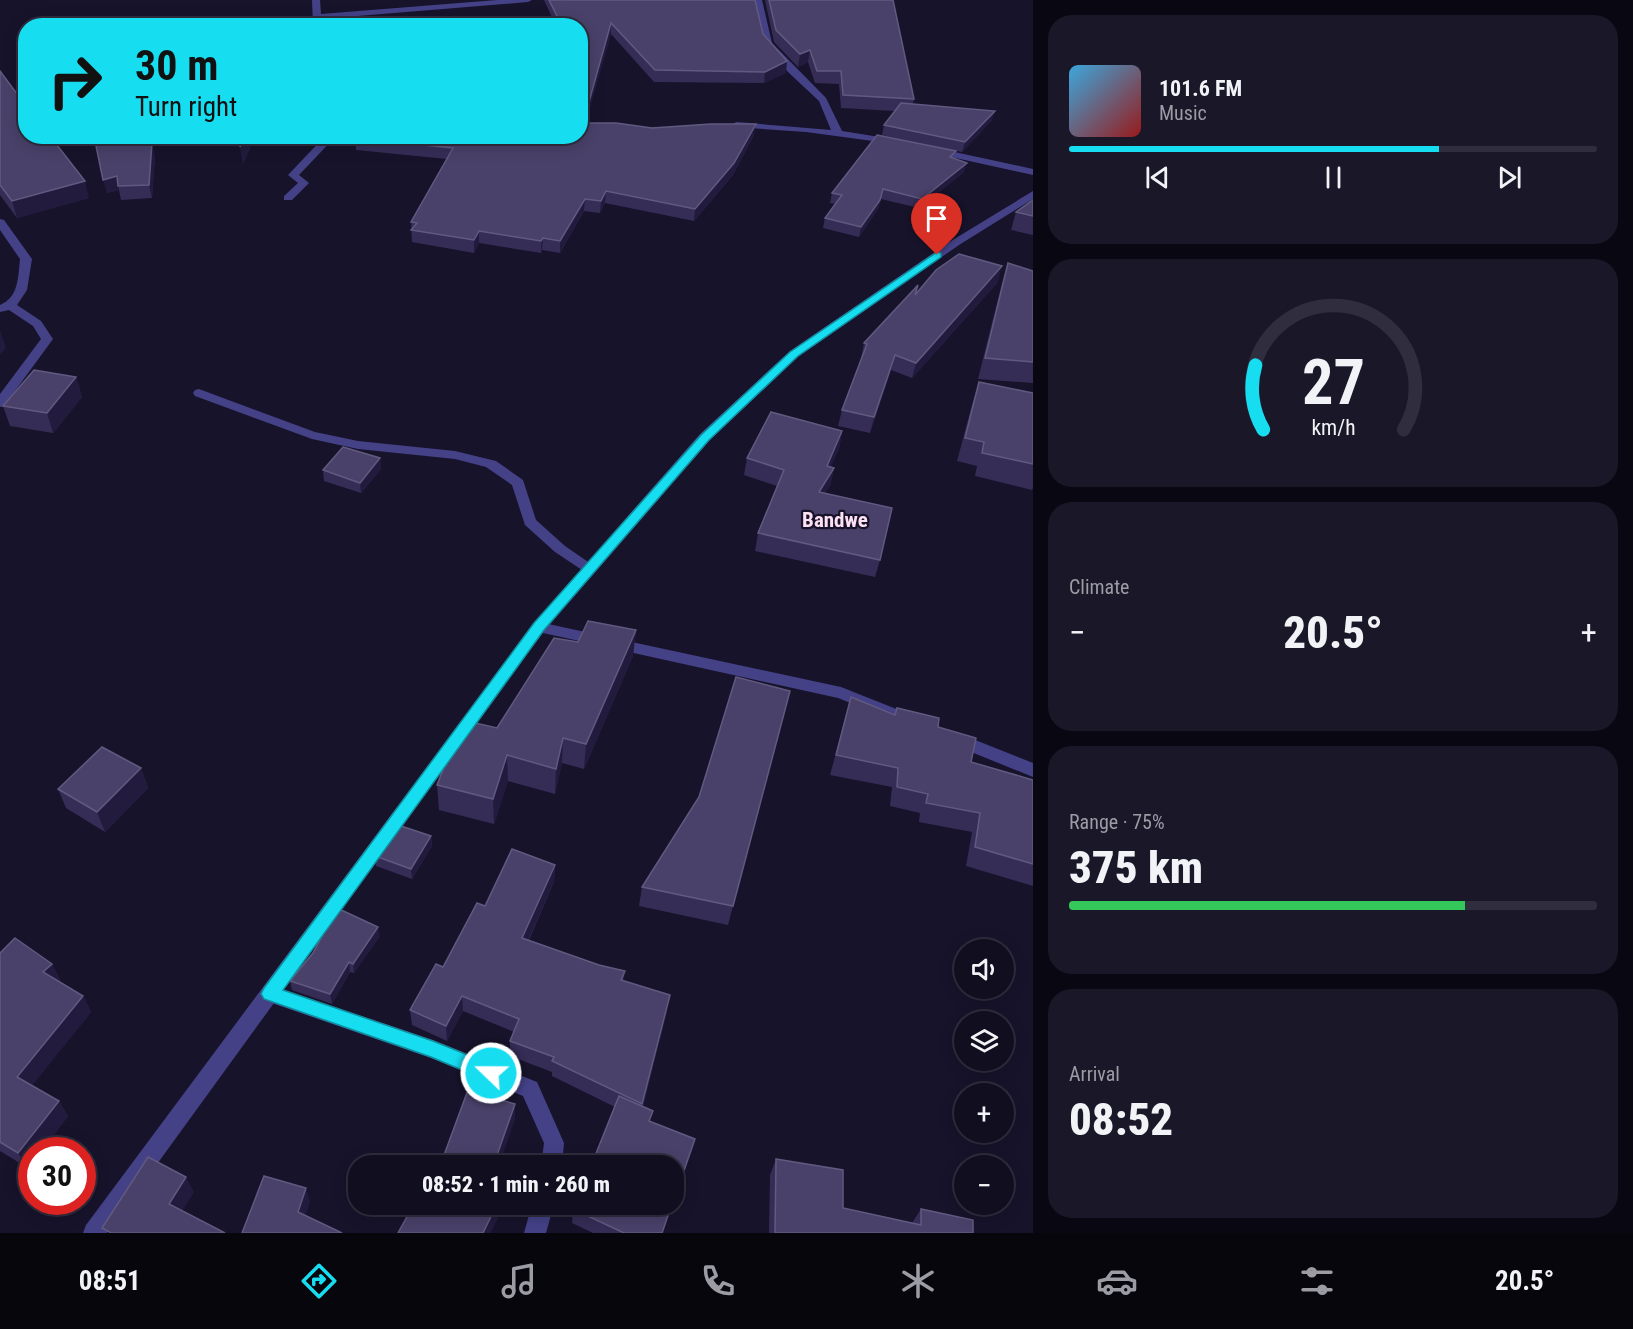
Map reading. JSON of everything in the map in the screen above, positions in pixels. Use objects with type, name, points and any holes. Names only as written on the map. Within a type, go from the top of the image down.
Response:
[{"type":"street","points":[[316,0],[317,18]]},
{"type":"street","points":[[347,18],[528,0]]},
{"type":"street","points":[[758,0],[760,17],[768,44],[790,70],[823,100],[838,134]]},
{"type":"street","points":[[731,126],[795,128],[903,145]]},
{"type":"street","points":[[288,198],[304,183],[293,175],[323,144]]},
{"type":"street","points":[[924,149],[1033,172]]},
{"type":"street","points":[[94,1233],[539,627],[705,437],[794,354],[955,243],[1033,194]]},
{"type":"street","points":[[0,222],[26,259],[19,297],[5,308],[38,325],[45,332],[47,339],[0,403]]},
{"type":"street","points":[[199,393],[312,435],[358,445],[455,455],[491,464],[518,483],[531,522],[560,549],[590,568]]},
{"type":"street","points":[[539,627],[842,693],[1033,770]]},
{"type":"street","points":[[270,994],[433,1049],[530,1089],[554,1143],[552,1155]]},
{"type":"street","points":[[535,1233],[540,1215]]},
{"type":"building","points":[[549,0],[755,0],[763,34],[787,61],[765,72],[655,70],[611,23],[588,105],[588,18],[558,18]]},
{"type":"building","points":[[769,0],[893,0],[914,99],[843,95],[841,71],[817,71],[810,50],[800,54],[776,30]]},
{"type":"building","points":[[0,71],[18,95],[18,144],[56,144],[85,181],[12,201],[0,185]]},
{"type":"building","points":[[901,103],[995,111],[965,142],[884,125]]},
{"type":"building","points":[[588,123],[616,123],[652,128],[756,124],[734,163],[695,209],[606,191],[601,201],[585,199],[560,241],[543,238],[541,241],[479,231],[474,240],[411,230],[417,223],[411,222],[453,148],[414,144],[588,144]]},
{"type":"building","points":[[877,135],[956,151],[950,157],[967,163],[922,199],[883,189],[880,200],[861,227],[825,218],[842,195],[832,193]]},
{"type":"building","points":[[96,144],[152,144],[149,185],[118,186],[117,176],[103,180]]},
{"type":"building","points":[[1033,200],[1033,216],[1016,212]]},
{"type":"building","points":[[959,254],[1002,266],[916,363],[895,355],[874,417],[842,410],[867,344],[864,343],[918,285],[915,295],[936,270]]},
{"type":"building","points":[[1008,263],[1033,271],[1033,362],[985,358]]},
{"type":"building","points":[[34,370],[76,377],[47,413],[3,406]]},
{"type":"building","points":[[979,382],[1033,393],[1033,464],[982,453],[984,442],[965,438]]},
{"type":"building","points":[[771,412],[842,431],[827,466],[834,468],[819,492],[892,508],[880,560],[758,533],[784,470],[747,458]]},
{"type":"building","points":[[343,447],[380,458],[360,483],[323,470]]},
{"type":"building","points":[[588,621],[636,630],[586,744],[563,738],[556,769],[507,755],[493,799],[437,785],[452,747],[455,747],[467,721],[497,728],[554,638],[578,642]]},
{"type":"building","points":[[736,677],[790,691],[733,906],[642,887],[699,797]]},
{"type":"building","points":[[851,697],[895,715],[897,708],[939,718],[938,727],[976,738],[971,762],[1033,780],[1033,864],[975,847],[980,813],[926,803],[928,794],[897,787],[898,768],[836,755]]},
{"type":"building","points":[[102,747],[141,768],[97,812],[58,789]]},
{"type":"building","points":[[398,825],[431,836],[411,869],[375,856]]},
{"type":"building","points":[[512,849],[555,865],[522,938],[599,965],[625,971],[621,980],[670,995],[642,1104],[552,1061],[554,1057],[510,1041],[519,1019],[462,996],[446,1026],[410,1010],[436,964],[443,967],[477,903],[485,906]]},
{"type":"building","points":[[337,908],[378,927],[353,964],[349,962],[330,994],[290,981],[313,953]]},
{"type":"building","points":[[15,938],[52,964],[43,972],[83,996],[17,1077],[59,1101],[31,1137],[18,1137],[18,1153],[0,1142],[0,953]]},
{"type":"building","points":[[468,1090],[515,1104],[497,1155],[444,1155]]},
{"type":"building","points":[[619,1096],[653,1111],[649,1121],[695,1139],[684,1170],[684,1155],[595,1155]]},
{"type":"building","points":[[148,1157],[186,1177],[169,1204],[225,1233],[111,1233],[102,1228]]},
{"type":"building","points":[[776,1159],[843,1170],[843,1208],[921,1225],[921,1209],[973,1220],[973,1233],[775,1233]]},
{"type":"building","points":[[264,1176],[306,1188],[298,1212],[342,1233],[242,1233]]},
{"type":"building","points":[[408,1215],[492,1215],[483,1233],[398,1233]]},
{"type":"building","points":[[586,1215],[668,1215],[662,1233],[624,1233]]},
{"type":"district","name":"Bandwe","points":[[835,520]]},
{"type":"route","points":[[491,1073],[433,1049],[270,994],[539,627],[705,437],[794,354],[937,255]]}]
